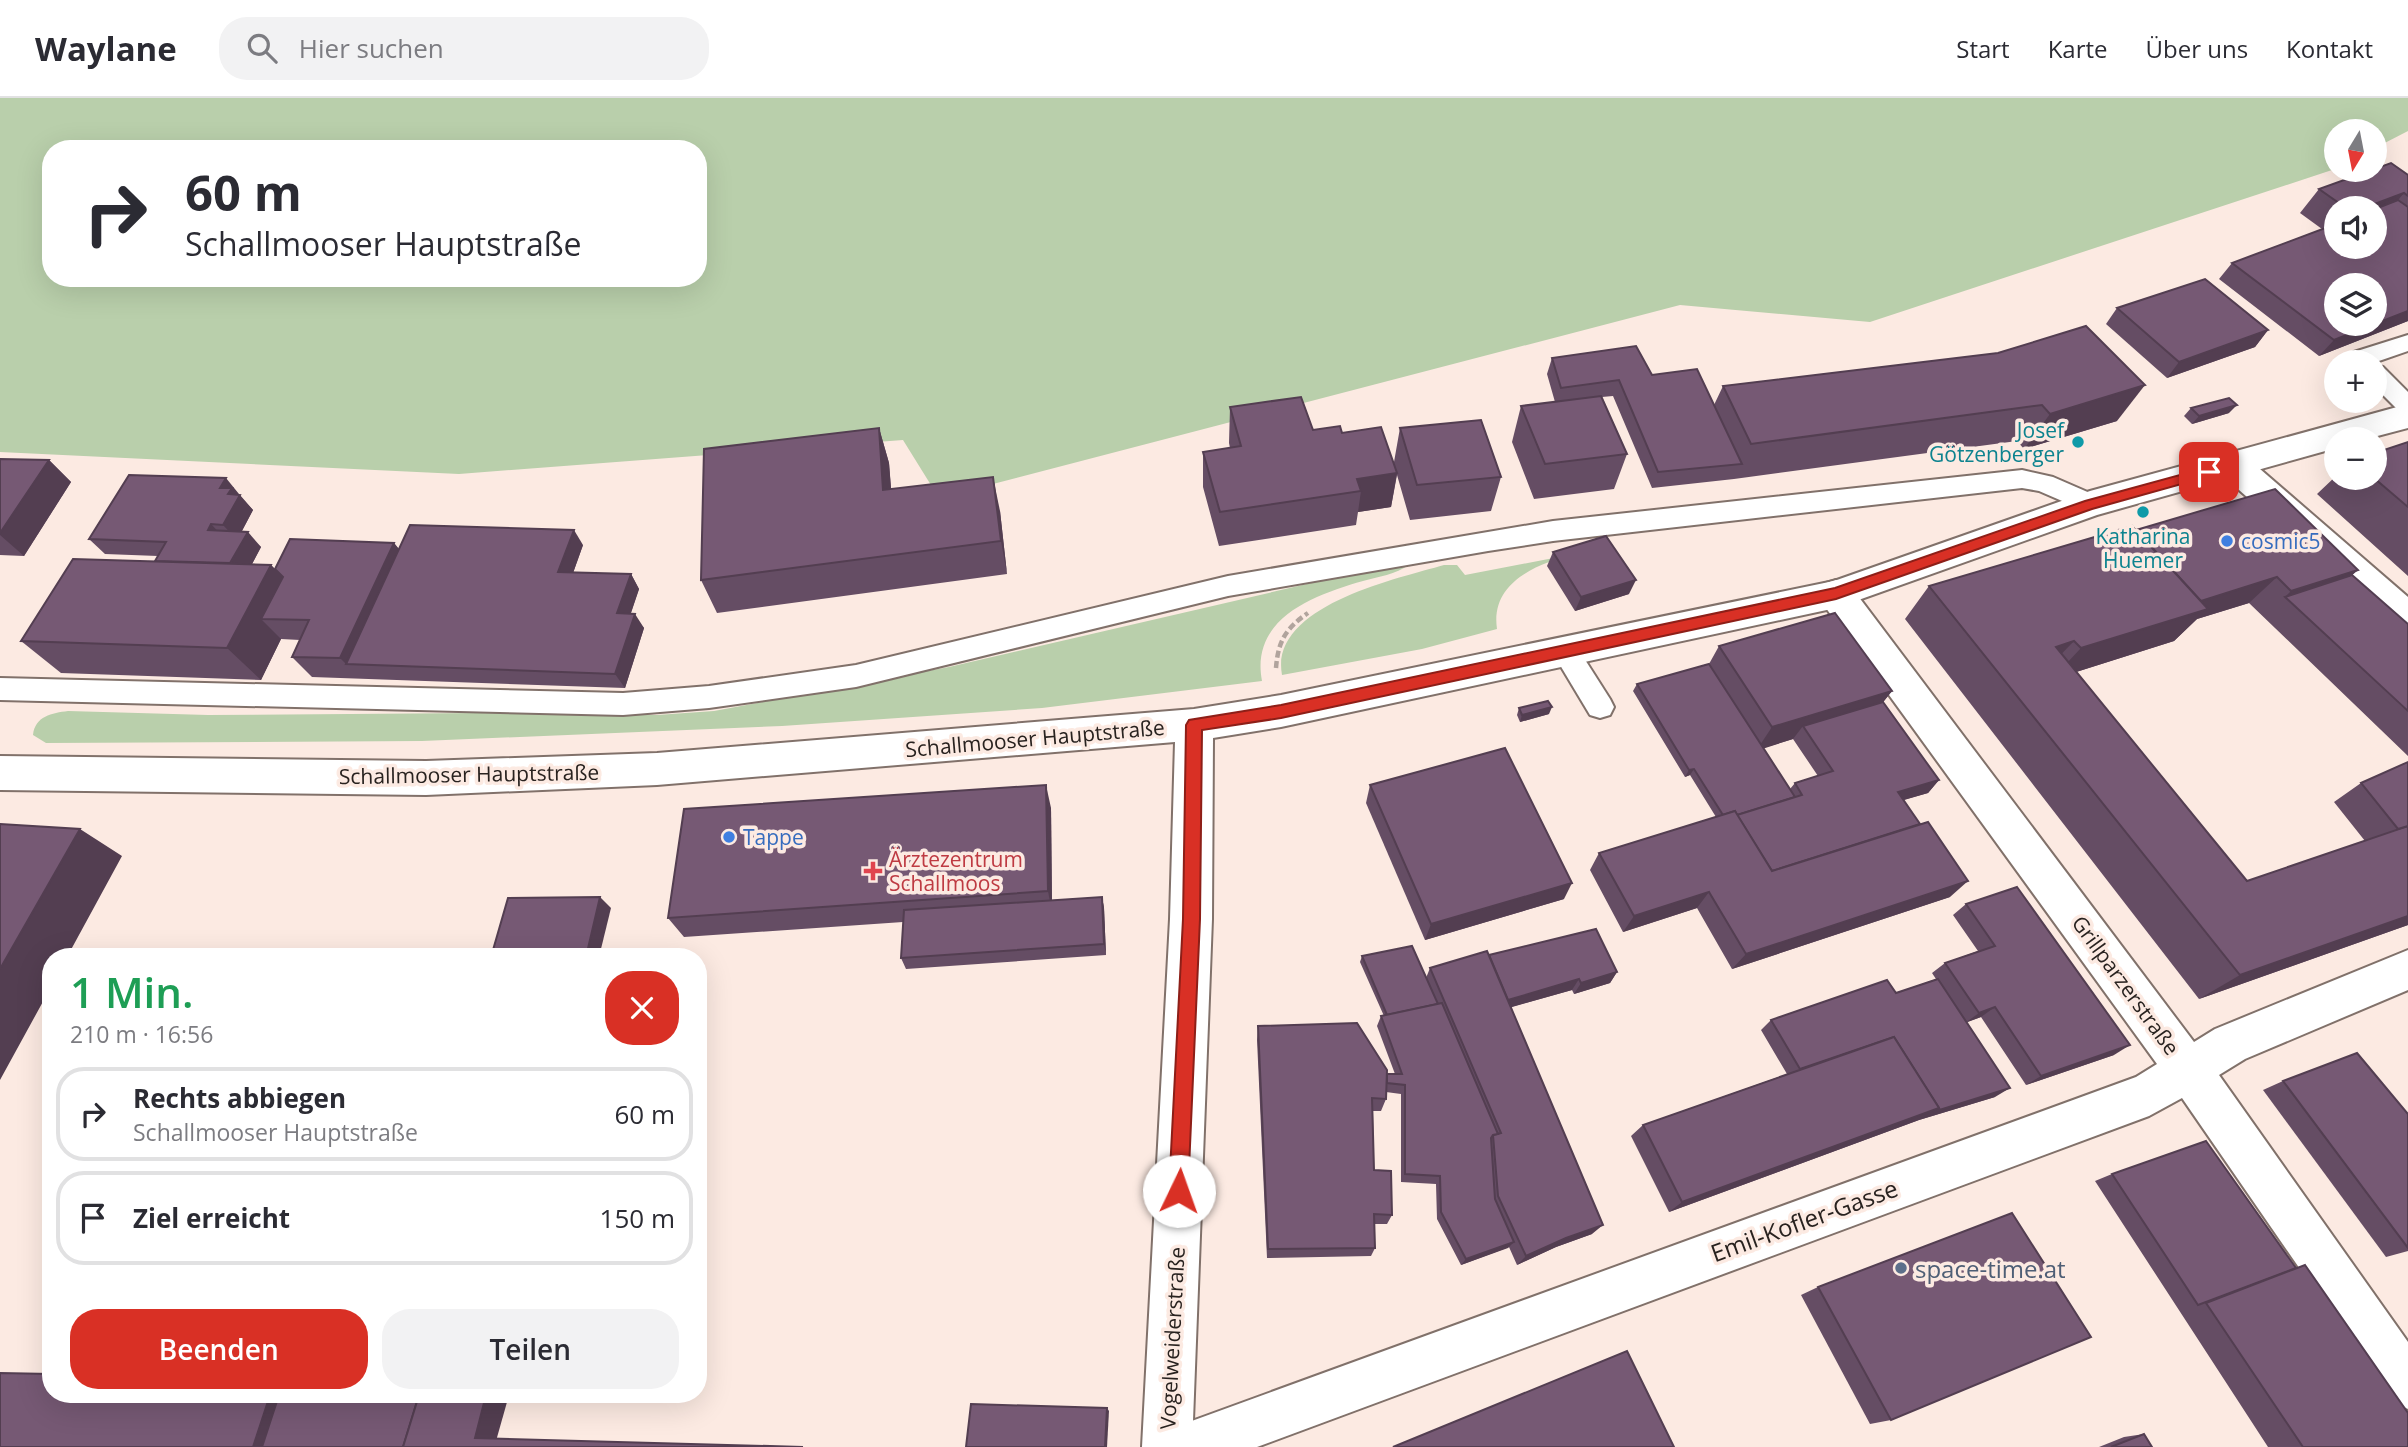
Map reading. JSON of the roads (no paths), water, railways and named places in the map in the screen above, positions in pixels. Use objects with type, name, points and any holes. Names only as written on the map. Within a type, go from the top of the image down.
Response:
[{"type":"street","name":"Schallmooser Hauptstraße","points":[[0,773],[426,778],[657,769],[1194,725],[1281,711],[1836,594],[2090,504],[2408,416]]},
{"type":"street","points":[[2233,465],[2408,618]]},
{"type":"street","name":"Grillparzerstraße","points":[[1836,594],[2187,1068],[2408,1384]]},
{"type":"street","name":"Vogelweiderstraße","points":[[1167,1447],[1191,919],[1194,725]]},
{"type":"street","name":"Emil-Kofler-Gasse","points":[[1189,1447],[2150,1094],[2187,1068],[2230,1044],[2408,970]]},
{"type":"lane","points":[[2387,350],[2408,343]]},
{"type":"lane","points":[[2387,385],[2408,406]]},
{"type":"lane","points":[[0,689],[622,704],[709,697],[856,676],[1228,586],[1553,531],[2022,479],[2044,484],[2090,504]]},
{"type":"lane","points":[[1566,652],[1600,707]]},
{"type":"place","name":"Josef Götzenberger","points":[[2078,442]]},
{"type":"place","name":"Katharina Huemer","points":[[2143,512]]},
{"type":"place","name":"cosmic5","points":[[2227,541]]},
{"type":"place","name":"Tappe","points":[[729,837]]},
{"type":"place","name":"Ärztezentrum Schallmoos","points":[[873,871]]},
{"type":"place","name":"space-time.at","points":[[1901,1268]]}]
